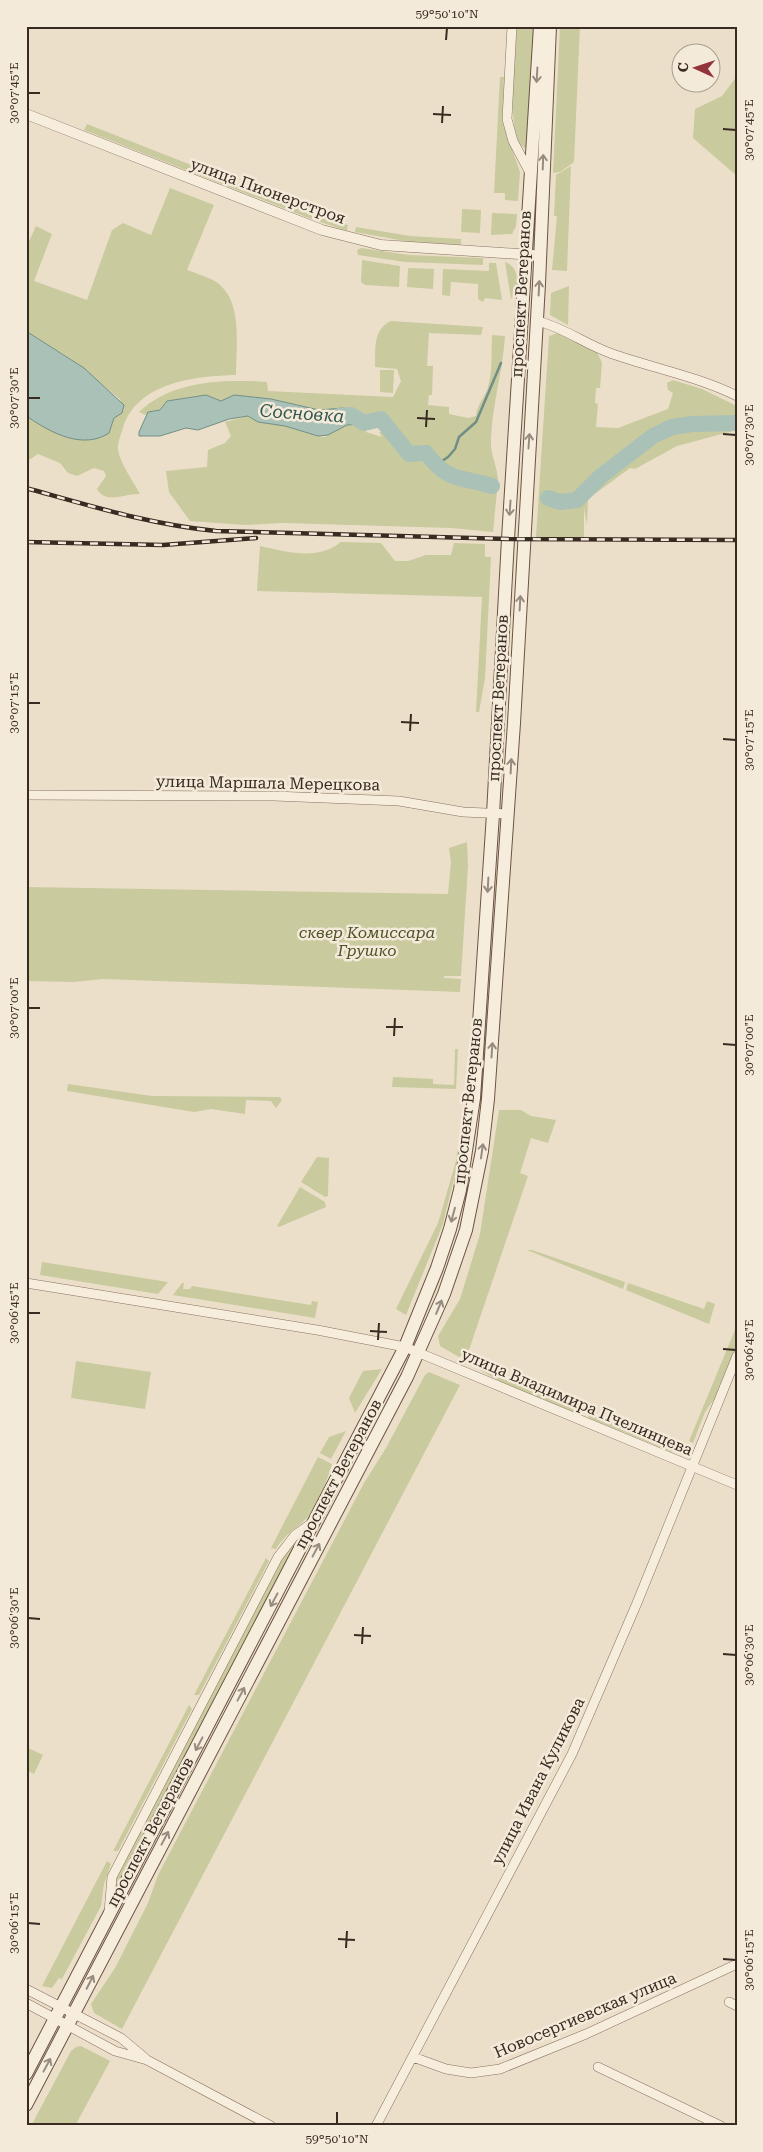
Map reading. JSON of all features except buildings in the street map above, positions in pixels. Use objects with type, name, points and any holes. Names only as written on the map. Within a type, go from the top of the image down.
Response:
[{"type":"main road","name":"проспект Ветеранов","points":[[26,2074],[405,1347],[437,1268],[450,1229],[468,1148],[474,1098],[493,814],[540,26]]},
{"type":"main road","name":"проспект Ветеранов","points":[[26,2105],[419,1352],[455,1265],[474,1193],[482,1151],[488,1099],[508,814],[537,321],[550,26]]},
{"type":"street","points":[[512,26],[507,119],[513,141],[532,175]]},
{"type":"street","name":"улица Пионерстроя","points":[[26,114],[322,230],[381,245],[540,255]]},
{"type":"street","points":[[537,321],[561,329],[610,353],[698,379],[737,396]]},
{"type":"street","name":"улица Маршала Мерецкова","points":[[26,795],[274,796],[399,801],[463,812],[508,814]]},
{"type":"street","name":"улица Владимира Пчелинцева","points":[[26,1283],[317,1330],[405,1347],[737,1485]]},
{"type":"street","name":"улица Ивана Куликова","points":[[376,2126],[572,1754],[638,1603],[737,1356]]},
{"type":"street","name":"Новосергиевская улица","points":[[413,2057],[446,2069],[471,2073],[500,2068],[586,2034],[737,1964]]},
{"type":"street","points":[[26,1989],[122,2038],[147,2060]]},
{"type":"street","points":[[26,2003],[115,2051],[147,2060],[271,2126]]},
{"type":"street","points":[[598,2067],[721,2126]]},
{"type":"green space","points":[[517,26],[536,26],[528,147],[525,148],[519,141],[513,111]]},
{"type":"green space","points":[[560,26],[580,26],[574,162],[560,172],[553,173]]},
{"type":"green space","points":[[737,76],[737,176],[693,138],[695,109],[722,96]]},
{"type":"green space","points":[[500,77],[504,77],[502,121],[520,172],[518,201],[505,200],[505,193],[494,193]]},
{"type":"green space","points":[[87,124],[348,225],[347,231],[306,217],[84,130]]},
{"type":"green space","points":[[571,166],[567,271],[552,270],[557,216],[554,216],[556,175]]},
{"type":"green space","points":[[170,188],[214,205],[187,270],[213,280],[223,288],[230,298],[236,323],[236,375],[186,380],[154,391],[141,400],[130,413],[123,428],[118,447],[122,461],[140,494],[116,497],[105,496],[97,489],[106,476],[104,471],[94,468],[77,476],[68,473],[60,463],[38,454],[26,462],[26,415],[37,423],[66,437],[109,433],[121,400],[71,359],[26,331],[26,248],[36,226],[52,234],[34,281],[87,300],[112,230],[123,223],[151,235]]},
{"type":"green space","points":[[462,209],[481,210],[480,233],[461,232]]},
{"type":"green space","points":[[492,213],[517,214],[516,226],[512,234],[491,235]]},
{"type":"green space","points":[[356,227],[410,236],[461,239],[461,245],[410,242],[355,232]]},
{"type":"green space","points":[[361,248],[409,255],[483,258],[483,265],[405,262],[358,255],[357,250]]},
{"type":"green space","points":[[362,260],[400,266],[399,287],[365,285],[361,282]]},
{"type":"green space","points":[[505,262],[514,268],[517,278],[516,289],[511,299]]},
{"type":"green space","points":[[489,263],[496,263],[502,300],[485,298],[483,302],[478,299],[478,284],[451,282],[450,296],[442,295],[443,269],[489,271]]},
{"type":"green space","points":[[408,268],[434,269],[433,289],[407,287]]},
{"type":"green space","points":[[569,286],[568,325],[550,315],[551,293]]},
{"type":"green space","points":[[391,321],[483,327],[481,335],[429,333],[427,366],[433,366],[432,395],[429,395],[428,405],[449,407],[449,414],[468,418],[476,416],[490,381],[492,335],[505,336],[491,440],[498,482],[487,482],[458,475],[442,466],[427,452],[410,451],[392,432],[383,417],[369,420],[362,414],[343,408],[319,410],[271,399],[234,395],[221,401],[206,395],[167,401],[160,410],[148,412],[146,415],[139,412],[152,401],[167,393],[199,384],[216,382],[267,382],[268,391],[393,397],[401,381],[397,369],[375,367],[375,347],[378,335],[381,329]]},
{"type":"green space","points":[[558,333],[597,352],[602,363],[600,388],[596,388],[595,403],[598,404],[596,427],[618,428],[668,409],[673,393],[668,390],[667,383],[673,380],[702,389],[737,406],[737,430],[677,446],[635,469],[630,468],[588,499],[587,525],[584,508],[584,537],[536,537],[549,336]]},
{"type":"green space","points":[[380,370],[394,370],[393,393],[380,392]]},
{"type":"green space","points":[[248,416],[258,422],[285,426],[325,437],[347,425],[363,424],[366,432],[382,437],[379,432],[384,431],[407,458],[425,457],[444,480],[497,491],[493,532],[451,528],[284,523],[245,525],[190,521],[169,492],[166,471],[207,467],[208,450],[225,443],[231,436],[225,422]]},
{"type":"green space","points":[[341,542],[381,543],[395,561],[408,561],[426,555],[451,555],[454,543],[485,544],[485,557],[491,557],[485,678],[479,712],[476,712],[482,597],[257,591],[260,546],[292,552],[312,553],[332,548]]},
{"type":"green space","name":"сквер Комиссара Грушко","points":[[467,842],[468,866],[461,976],[444,976],[444,978],[461,979],[460,992],[103,979],[74,982],[26,981],[26,887],[448,894],[451,862],[449,848]]},
{"type":"green space","points":[[455,1049],[458,1049],[456,1089],[392,1087],[393,1077],[433,1079],[433,1084],[454,1085]]},
{"type":"green space","points":[[68,1084],[152,1096],[280,1097],[282,1100],[276,1108],[271,1101],[246,1100],[245,1114],[211,1109],[194,1112],[67,1091]]},
{"type":"green space","points":[[465,1104],[467,1107],[458,1162],[443,1224],[406,1315],[396,1309],[438,1223],[456,1161]]},
{"type":"green space","points":[[499,1110],[521,1110],[531,1116],[556,1120],[548,1143],[531,1138],[520,1173],[528,1176],[469,1350],[459,1357],[440,1346],[438,1336],[460,1299],[480,1234]]},
{"type":"green space","points":[[317,1157],[329,1158],[328,1196],[325,1197],[301,1182]]},
{"type":"green space","points":[[300,1187],[325,1202],[326,1207],[279,1227],[277,1226]]},
{"type":"green space","points":[[527,1250],[532,1250],[625,1282],[623,1289]]},
{"type":"green space","points":[[42,1262],[168,1282],[158,1294],[40,1275]]},
{"type":"green space","points":[[184,1283],[183,1289],[190,1289],[192,1286],[311,1305],[312,1301],[318,1302],[315,1318],[173,1295]]},
{"type":"green space","points":[[628,1283],[704,1309],[707,1301],[715,1304],[709,1324],[626,1290]]},
{"type":"green space","points":[[737,1325],[737,1347],[717,1395],[705,1412],[693,1443],[689,1441]]},
{"type":"green space","points":[[76,1361],[151,1372],[145,1409],[71,1398]]},
{"type":"green space","points":[[382,1369],[355,1413],[349,1398],[363,1371]]},
{"type":"green space","points":[[480,1370],[579,1408],[574,1413],[502,1383]]},
{"type":"green space","points":[[429,1372],[460,1385],[122,2029],[94,2013],[91,2004],[115,1968],[148,1903],[158,1875],[364,1483],[386,1448],[425,1375]]},
{"type":"green space","points":[[587,1412],[674,1448],[672,1452],[589,1418]]},
{"type":"green space","points":[[346,1431],[331,1459],[320,1453],[329,1437]]},
{"type":"green space","points":[[318,1457],[332,1464],[319,1500],[312,1513],[286,1536],[276,1549],[271,1548]]},
{"type":"green space","points":[[296,1539],[115,1888],[117,1876],[286,1552]]},
{"type":"green space","points":[[266,1558],[269,1561],[199,1695],[194,1695]]},
{"type":"green space","points":[[189,1705],[192,1709],[118,1851],[113,1851]]},
{"type":"green space","points":[[26,1747],[43,1755],[34,1774],[26,1770]]},
{"type":"green space","points":[[107,1861],[111,1864],[104,1884],[101,1906],[62,1979],[59,1978],[52,1988],[42,1986]]},
{"type":"green space","points":[[81,2046],[110,2061],[75,2126],[31,2126],[71,2051]]},
{"type":"water","points":[[26,331],[84,368],[124,405],[122,413],[114,418],[109,433],[99,438],[78,440],[57,434],[28,417]]},
{"type":"water","points":[[206,395],[221,401],[234,395],[271,399],[319,410],[343,408],[362,414],[360,419],[363,424],[347,425],[328,435],[318,436],[285,426],[258,422],[248,416],[229,419],[198,430],[186,428],[160,436],[139,436],[148,412],[160,410],[167,401]]},
{"type":"waterway","points":[[436,465],[448,457],[455,449],[459,437],[476,422],[501,363]]},
{"type":"waterway","name":"Сосновка","points":[[339,416],[351,415],[364,423],[381,419],[409,454],[426,453],[434,463],[449,474],[492,486]]},
{"type":"waterway","name":"Сосновка","points":[[548,498],[560,502],[577,500],[601,476],[653,436],[672,427],[692,424],[737,423]]},
{"type":"railway","points":[[26,488],[143,519],[216,531],[508,539],[737,540]]},
{"type":"railway","points":[[26,542],[163,545],[256,538]]}]
